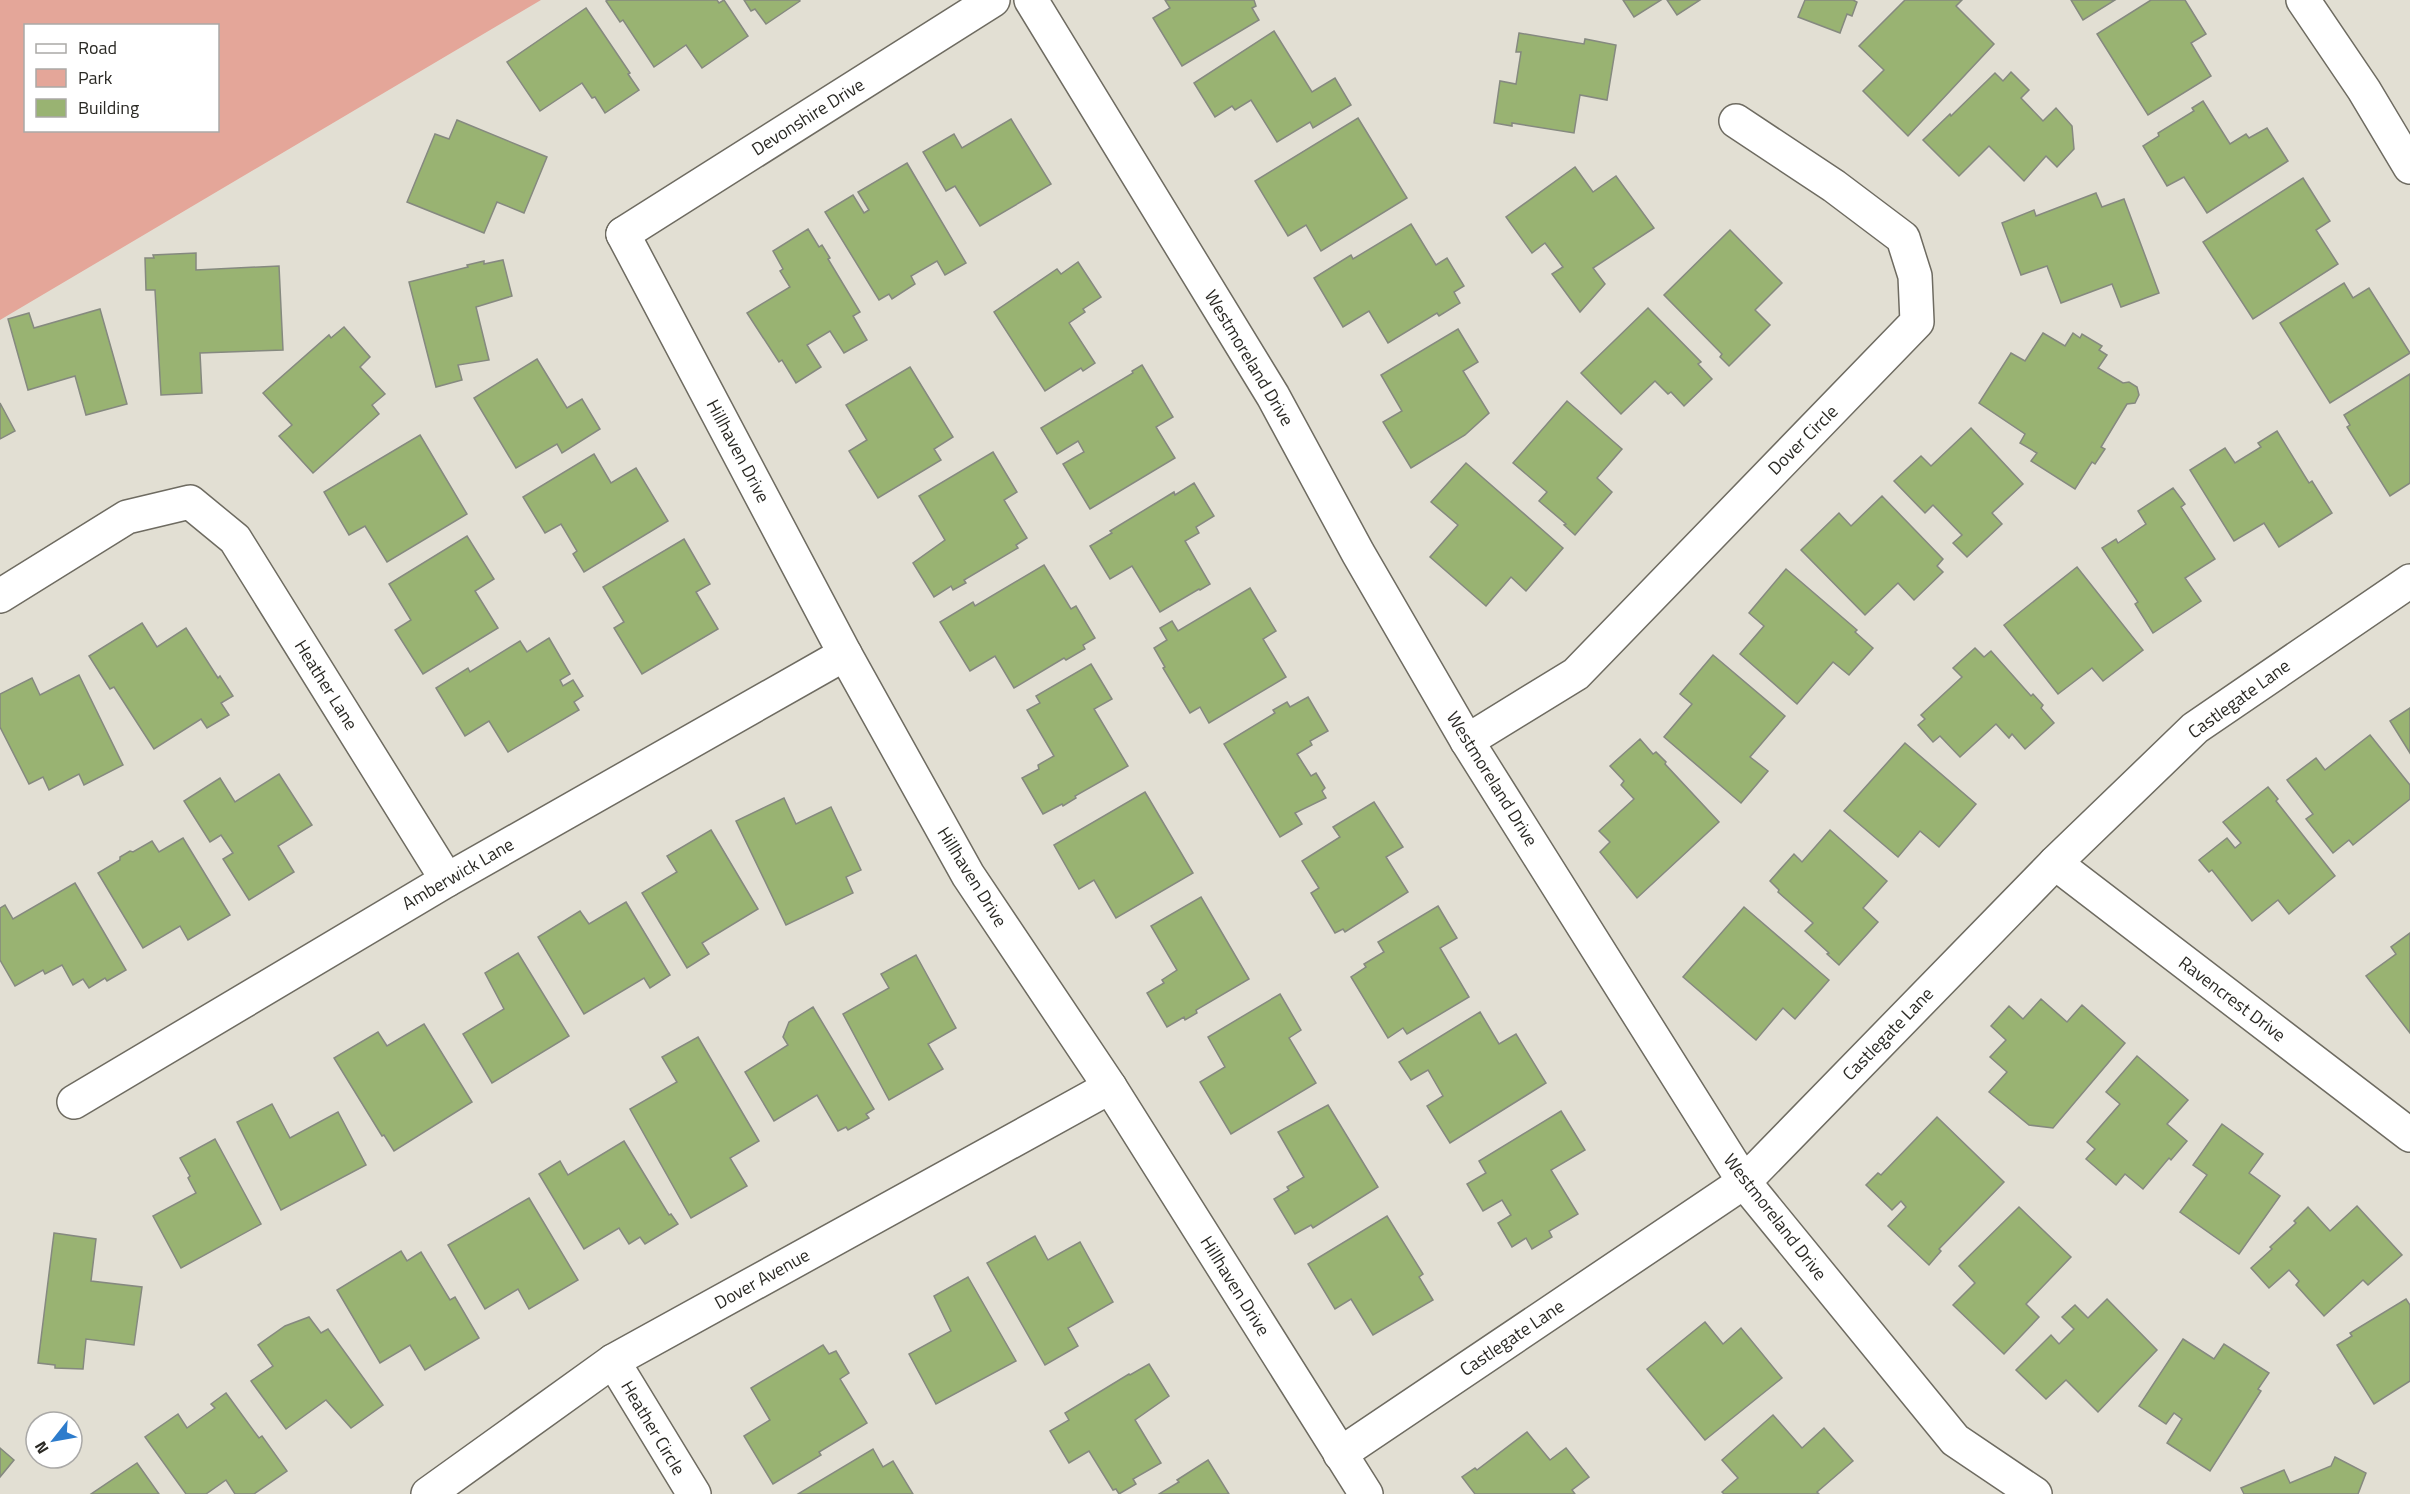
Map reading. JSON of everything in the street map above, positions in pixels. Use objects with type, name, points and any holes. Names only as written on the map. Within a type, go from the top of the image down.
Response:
[{"type":"street","name":"Devonshire Drive","points":[[623,234],[993,0]]},
{"type":"street","name":"Westmoreland Drive","points":[[1031,0],[1273,396],[1358,553],[1467,741],[1744,1182],[1955,1440],[2035,1494]]},
{"type":"street","points":[[2303,0],[2364,90],[2410,167]]},
{"type":"street","name":"Dover Circle","points":[[1467,741],[1576,674],[1917,322],[1915,276],[1903,238],[1834,186],[1736,121]]},
{"type":"street","name":"Hillhaven Drive","points":[[623,234],[845,654],[968,875],[1110,1087],[1366,1494]]},
{"type":"street","name":"Heather Lane","points":[[0,596],[126,517],[190,502],[235,539],[447,880]]},
{"type":"street","name":"Castlegate Lane","points":[[1340,1454],[1744,1182],[2055,863],[2195,728],[2410,581]]},
{"type":"street","name":"Amberwick Lane","points":[[74,1102],[447,880],[845,654]]},
{"type":"street","name":"Ravencrest Drive","points":[[2055,863],[2410,1134]]},
{"type":"street","name":"Dover Avenue","points":[[428,1494],[613,1361],[1110,1087]]},
{"type":"street","name":"Heather Circle","points":[[613,1361],[694,1494]]},
{"type":"green space","points":[[0,0],[541,0],[0,320]]},
{"type":"building","points":[[717,0],[719,3],[724,0],[748,36],[702,68],[686,45],[654,67],[623,20],[620,22],[606,1]]},
{"type":"building","points":[[744,0],[800,1],[766,24],[755,9],[751,11]]},
{"type":"building","points":[[1165,0],[1254,0],[1256,6],[1252,8],[1259,20],[1182,66],[1153,18],[1170,8]]},
{"type":"building","points":[[1623,0],[1661,0],[1634,17]]},
{"type":"building","points":[[1667,0],[1700,0],[1677,15]]},
{"type":"building","points":[[1805,0],[1853,0],[1857,2],[1852,16],[1847,14],[1840,33],[1798,17]]},
{"type":"building","points":[[1905,0],[1962,0],[1956,6],[1994,44],[1908,136],[1863,91],[1884,70],[1859,46]]},
{"type":"building","points":[[2071,0],[2115,0],[2083,20]]},
{"type":"building","points":[[2151,0],[2185,0],[2206,34],[2191,43],[2211,76],[2148,115],[2097,34]]},
{"type":"building","points":[[586,8],[639,90],[605,113],[582,83],[540,111],[507,62]]},
{"type":"building","points":[[1274,31],[1312,92],[1335,78],[1351,105],[1313,128],[1310,122],[1277,142],[1251,100],[1235,110],[1232,106],[1215,117],[1194,83]]},
{"type":"building","points":[[1519,33],[1584,44],[1585,39],[1616,45],[1607,100],[1580,95],[1574,133],[1512,123],[1512,126],[1494,123],[1500,81],[1516,84],[1521,52],[1516,52]]},
{"type":"building","points":[[2011,72],[2029,90],[2021,98],[2043,121],[2056,108],[2072,126],[2074,149],[2057,167],[2046,156],[2024,181],[1989,146],[1959,176],[1923,140],[1995,73],[2003,81]]},
{"type":"building","points":[[2203,101],[2230,144],[2246,134],[2249,138],[2267,128],[2288,161],[2207,213],[2184,177],[2167,186],[2143,146],[2159,136],[2158,133],[2194,111],[2192,108]]},
{"type":"building","points":[[1358,118],[1407,198],[1321,251],[1306,225],[1288,236],[1255,181]]},
{"type":"building","points":[[1011,119],[1051,184],[980,226],[955,186],[946,191],[923,152],[954,134],[962,148]]},
{"type":"building","points":[[457,120],[547,157],[524,213],[497,202],[484,233],[407,202],[435,134],[449,139]]},
{"type":"building","points":[[907,163],[966,263],[945,275],[937,261],[911,276],[915,284],[892,299],[889,294],[879,300],[825,212],[853,195],[864,213],[869,210],[858,192]]},
{"type":"building","points":[[1575,167],[1593,192],[1616,176],[1654,228],[1593,268],[1605,284],[1580,312],[1552,274],[1563,267],[1545,243],[1532,253],[1506,217]]},
{"type":"building","points":[[2303,178],[2330,221],[2316,230],[2338,264],[2253,319],[2203,242]]},
{"type":"building","points":[[2096,193],[2102,207],[2124,199],[2159,293],[2121,307],[2112,284],[2061,303],[2047,266],[2021,275],[2002,223],[2034,210],[2036,216]]},
{"type":"building","points":[[1411,224],[1436,265],[1447,258],[1464,286],[1454,292],[1460,303],[1439,316],[1437,313],[1388,343],[1369,311],[1343,327],[1314,278],[1351,255],[1353,259]]},
{"type":"building","points":[[808,229],[819,247],[822,245],[860,312],[853,316],[867,340],[844,353],[830,331],[807,345],[821,367],[796,383],[782,360],[779,362],[747,313],[790,287],[780,271],[783,269],[773,251]]},
{"type":"building","points":[[1730,230],[1782,283],[1755,310],[1770,325],[1729,366],[1720,357],[1722,354],[1664,295]]},
{"type":"building","points":[[196,253],[196,270],[279,266],[283,350],[200,353],[202,393],[161,395],[155,290],[146,290],[145,258],[154,258],[153,255]]},
{"type":"building","points":[[503,260],[512,296],[476,307],[489,360],[458,365],[462,380],[436,387],[409,282],[484,261],[484,264]]},
{"type":"building","points":[[1078,262],[1101,297],[1083,309],[1085,312],[1069,323],[1095,363],[1083,371],[1081,368],[1045,391],[994,312],[1057,269],[1061,274]]},
{"type":"building","points":[[2344,283],[2353,298],[2369,288],[2410,353],[2330,403],[2280,323]]},
{"type":"building","points":[[1648,308],[1701,362],[1698,364],[1712,379],[1684,406],[1671,392],[1668,394],[1655,381],[1621,414],[1581,373]]},
{"type":"building","points":[[100,309],[127,404],[86,415],[75,376],[28,390],[8,319],[29,313],[34,328]]},
{"type":"building","points":[[344,327],[370,357],[360,367],[385,394],[372,405],[379,414],[313,473],[279,436],[292,425],[263,393],[329,335],[331,338]]},
{"type":"building","points":[[1458,329],[1478,362],[1463,371],[1489,413],[1465,435],[1411,468],[1383,422],[1402,411],[1381,375]]},
{"type":"building","points":[[2043,333],[2065,346],[2073,333],[2080,338],[2082,334],[2102,346],[2099,350],[2107,355],[2098,368],[2123,383],[2129,382],[2137,387],[2139,395],[2135,403],[2127,404],[2101,447],[2105,449],[2095,464],[2092,462],[2075,489],[2031,461],[2037,453],[2020,443],[2025,434],[1979,403],[2011,353],[2025,361]]},
{"type":"building","points":[[537,359],[567,408],[582,399],[600,429],[562,453],[557,444],[516,468],[474,398]]},
{"type":"building","points":[[1142,365],[1173,417],[1156,427],[1175,458],[1090,509],[1063,464],[1084,452],[1078,441],[1057,454],[1041,428],[1133,373],[1132,371]]},
{"type":"building","points":[[910,367],[953,437],[934,449],[941,460],[878,498],[849,451],[867,440],[846,405]]},
{"type":"building","points":[[2410,374],[2410,483],[2390,496],[2347,427],[2350,425],[2344,415]]},
{"type":"building","points":[[1567,401],[1622,449],[1597,478],[1612,492],[1575,535],[1564,525],[1566,524],[1539,501],[1547,492],[1513,463]]},
{"type":"building","points":[[0,403],[15,431],[0,439]]},
{"type":"building","points":[[1971,428],[2023,484],[1992,513],[2002,524],[1967,557],[1953,543],[1962,535],[1933,505],[1925,513],[1894,481],[1921,456],[1931,466]]},
{"type":"building","points":[[2277,431],[2309,483],[2312,481],[2332,513],[2279,547],[2264,523],[2234,541],[2190,470],[2225,448],[2235,463],[2261,447],[2258,443]]},
{"type":"building","points":[[420,435],[467,514],[387,562],[365,526],[349,535],[324,492]]},
{"type":"building","points":[[993,452],[1017,492],[1004,500],[1027,538],[1016,545],[1018,548],[964,580],[966,583],[953,590],[951,586],[934,597],[913,563],[945,540],[919,496]]},
{"type":"building","points":[[594,454],[611,483],[636,468],[668,521],[584,572],[573,554],[577,551],[561,524],[545,533],[523,497]]},
{"type":"building","points":[[1466,463],[1563,548],[1526,591],[1511,577],[1486,606],[1430,557],[1458,525],[1431,502]]},
{"type":"building","points":[[1194,483],[1214,516],[1196,527],[1199,533],[1185,541],[1210,584],[1160,612],[1132,566],[1110,579],[1090,546],[1112,533],[1110,531],[1174,492],[1175,495]]},
{"type":"building","points":[[2173,488],[2185,504],[2181,507],[2215,559],[2185,578],[2201,601],[2153,633],[2135,604],[2138,602],[2102,548],[2116,539],[2118,543],[2146,524],[2138,511]]},
{"type":"building","points":[[1882,496],[1943,559],[1937,566],[1943,572],[1914,600],[1898,583],[1865,615],[1801,550],[1839,513],[1851,526]]},
{"type":"building","points":[[467,536],[494,579],[475,591],[498,628],[423,674],[395,630],[411,620],[389,584]]},
{"type":"building","points":[[684,539],[710,584],[696,592],[718,629],[642,674],[614,628],[624,622],[603,587]]},
{"type":"building","points":[[1044,565],[1071,609],[1076,606],[1095,638],[1083,645],[1085,649],[1066,660],[1064,658],[1014,688],[995,656],[970,671],[940,622],[973,602],[975,606]]},
{"type":"building","points":[[2077,567],[2143,650],[2103,681],[2092,668],[2058,694],[2004,625]]},
{"type":"building","points":[[1786,569],[1857,630],[1855,632],[1873,648],[1849,675],[1833,662],[1797,704],[1740,654],[1764,626],[1749,613]]},
{"type":"building","points":[[1250,588],[1276,631],[1263,639],[1286,677],[1209,723],[1200,707],[1190,713],[1163,668],[1165,667],[1154,648],[1167,640],[1160,628],[1172,621],[1178,631]]},
{"type":"building","points":[[142,623],[157,647],[186,628],[218,678],[220,676],[233,696],[221,703],[229,715],[207,728],[201,719],[154,749],[114,687],[110,689],[89,656]]},
{"type":"building","points":[[549,638],[570,674],[560,680],[563,686],[573,680],[583,696],[574,702],[579,710],[508,752],[489,721],[465,736],[436,688],[468,668],[470,672],[520,641],[527,652]]},
{"type":"building","points":[[1975,648],[1984,657],[1991,651],[2031,696],[2033,694],[2043,705],[2041,708],[2054,723],[2025,749],[2012,734],[2009,738],[1996,724],[1960,757],[1940,736],[1933,742],[1918,725],[1925,719],[1921,715],[1962,677],[1953,668]]},
{"type":"building","points":[[1713,655],[1785,716],[1750,757],[1768,771],[1741,803],[1664,737],[1692,704],[1680,694]]},
{"type":"building","points":[[1091,664],[1112,699],[1094,709],[1128,766],[1075,796],[1076,798],[1063,806],[1062,804],[1043,814],[1022,778],[1039,769],[1038,765],[1054,756],[1027,710],[1040,703],[1036,696]]},
{"type":"building","points":[[79,675],[123,765],[84,785],[79,774],[49,790],[43,777],[29,784],[0,727],[0,694],[32,678],[40,695]]},
{"type":"building","points":[[1308,697],[1328,731],[1310,741],[1312,745],[1297,754],[1311,776],[1316,773],[1325,788],[1322,791],[1326,798],[1295,813],[1302,824],[1280,837],[1224,744],[1275,713],[1273,710],[1287,702],[1290,707]]},
{"type":"building","points":[[2410,708],[2410,753],[2390,721]]},
{"type":"building","points":[[2370,735],[2410,785],[2410,799],[2353,845],[2349,840],[2333,853],[2306,819],[2313,814],[2287,780],[2316,758],[2325,770]]},
{"type":"building","points":[[1640,739],[1653,754],[1656,752],[1666,762],[1665,764],[1719,822],[1637,898],[1600,852],[1610,842],[1599,831],[1634,799],[1621,785],[1624,781],[1610,766]]},
{"type":"building","points":[[1905,743],[1976,804],[1939,847],[1920,831],[1898,857],[1844,811]]},
{"type":"building","points":[[279,774],[312,825],[278,846],[294,872],[249,900],[223,859],[233,853],[221,835],[210,842],[184,801],[220,778],[235,802]]},
{"type":"building","points":[[2268,787],[2278,799],[2276,801],[2335,876],[2289,914],[2278,900],[2252,921],[2212,870],[2209,872],[2199,860],[2227,838],[2235,848],[2241,843],[2223,822]]},
{"type":"building","points":[[1145,792],[1193,873],[1116,918],[1094,880],[1079,889],[1054,845]]},
{"type":"building","points":[[784,798],[796,824],[831,807],[861,870],[846,877],[853,893],[786,925],[736,821]]},
{"type":"building","points":[[1374,802],[1403,847],[1386,857],[1408,892],[1345,932],[1343,929],[1335,933],[1311,893],[1319,888],[1302,861],[1340,837],[1333,827]]},
{"type":"building","points":[[711,830],[758,909],[702,943],[709,954],[687,968],[642,893],[677,872],[667,856]]},
{"type":"building","points":[[1830,830],[1887,881],[1863,908],[1878,922],[1839,965],[1805,931],[1813,923],[1778,892],[1779,890],[1770,881],[1794,854],[1802,862]]},
{"type":"building","points":[[183,838],[230,915],[188,940],[180,926],[143,948],[98,873],[130,851],[133,852],[152,841],[159,852]]},
{"type":"building","points":[[75,883],[126,970],[107,981],[105,978],[89,988],[83,979],[73,985],[62,965],[45,974],[43,970],[15,986],[0,960],[0,908],[5,905],[13,919]]},
{"type":"building","points":[[1201,897],[1249,979],[1196,1010],[1197,1013],[1185,1020],[1184,1017],[1167,1027],[1147,993],[1164,983],[1162,980],[1177,970],[1151,926]]},
{"type":"building","points":[[626,902],[670,975],[650,988],[644,978],[584,1014],[538,937],[580,911],[589,924]]},
{"type":"building","points":[[1438,906],[1457,938],[1440,948],[1469,997],[1407,1034],[1403,1028],[1388,1038],[1351,977],[1366,967],[1364,964],[1384,952],[1378,942]]},
{"type":"building","points":[[1744,907],[1829,980],[1795,1019],[1783,1008],[1756,1040],[1683,977]]},
{"type":"building","points":[[2410,933],[2410,1033],[2366,976],[2396,954],[2391,947]]},
{"type":"building","points":[[518,953],[569,1036],[492,1083],[463,1034],[504,1009],[485,973]]},
{"type":"building","points":[[916,955],[956,1028],[928,1044],[943,1069],[889,1100],[843,1014],[889,988],[881,974]]},
{"type":"building","points":[[1280,994],[1301,1030],[1289,1038],[1316,1083],[1231,1134],[1200,1082],[1225,1067],[1208,1037]]},
{"type":"building","points":[[2041,999],[2067,1022],[2082,1005],[2125,1043],[2053,1128],[2029,1125],[1989,1092],[2007,1072],[1990,1057],[2006,1040],[1991,1026],[2009,1006],[2023,1019]]},
{"type":"building","points":[[813,1007],[874,1109],[866,1114],[869,1118],[848,1130],[846,1127],[838,1131],[817,1095],[774,1121],[745,1072],[788,1045],[783,1037],[789,1022]]},
{"type":"building","points":[[1480,1012],[1499,1044],[1516,1034],[1546,1083],[1450,1143],[1427,1106],[1443,1096],[1428,1070],[1411,1080],[1399,1062]]},
{"type":"building","points":[[424,1024],[472,1102],[394,1151],[384,1135],[382,1136],[334,1058],[378,1032],[387,1046]]},
{"type":"building","points":[[698,1037],[759,1141],[730,1158],[747,1186],[691,1218],[630,1109],[677,1082],[662,1057]]},
{"type":"building","points":[[2137,1056],[2188,1100],[2167,1124],[2187,1141],[2143,1189],[2125,1174],[2116,1185],[2086,1159],[2095,1149],[2087,1142],[2120,1104],[2106,1092]]},
{"type":"building","points":[[272,1104],[290,1138],[338,1112],[366,1165],[281,1210],[237,1122]]},
{"type":"building","points":[[1328,1105],[1378,1187],[1313,1228],[1311,1225],[1295,1234],[1274,1199],[1289,1190],[1287,1187],[1304,1177],[1278,1132]]},
{"type":"building","points":[[1561,1111],[1585,1150],[1551,1170],[1578,1214],[1549,1231],[1552,1237],[1532,1249],[1526,1238],[1512,1247],[1498,1223],[1511,1215],[1502,1200],[1483,1211],[1467,1184],[1486,1173],[1479,1161]]},
{"type":"building","points":[[1937,1117],[2004,1182],[1939,1249],[1941,1251],[1929,1265],[1888,1226],[1906,1207],[1901,1201],[1892,1210],[1866,1185],[1878,1173],[1881,1175]]},
{"type":"building","points":[[2222,1124],[2263,1154],[2249,1173],[2280,1196],[2239,1254],[2180,1212],[2207,1175],[2193,1165]]},
{"type":"building","points":[[215,1139],[261,1224],[181,1268],[153,1216],[196,1193],[180,1158]]},
{"type":"building","points":[[624,1141],[669,1215],[671,1214],[678,1224],[645,1244],[640,1237],[629,1244],[619,1228],[584,1249],[539,1174],[560,1161],[568,1175]]},
{"type":"building","points":[[529,1198],[578,1280],[529,1309],[518,1289],[485,1309],[448,1245]]},
{"type":"building","points":[[2357,1206],[2402,1255],[2368,1285],[2363,1280],[2324,1316],[2296,1285],[2299,1281],[2289,1270],[2269,1288],[2251,1268],[2272,1249],[2270,1247],[2296,1223],[2294,1221],[2308,1207],[2330,1231]]},
{"type":"building","points":[[2019,1207],[2071,1257],[2026,1304],[2039,1317],[2004,1354],[1953,1305],[1975,1283],[1959,1266]]},
{"type":"building","points":[[1387,1216],[1423,1274],[1419,1277],[1433,1300],[1373,1335],[1351,1299],[1335,1309],[1308,1264]]},
{"type":"building","points":[[54,1233],[96,1239],[91,1281],[142,1287],[134,1345],[86,1339],[83,1369],[55,1368],[55,1365],[38,1363]]},
{"type":"building","points":[[1035,1236],[1048,1260],[1080,1242],[1113,1302],[1068,1328],[1078,1346],[1045,1365],[987,1263]]},
{"type":"building","points":[[401,1251],[407,1261],[421,1252],[450,1300],[455,1297],[479,1338],[425,1370],[410,1345],[380,1363],[337,1290]]},
{"type":"building","points":[[968,1277],[1016,1361],[936,1404],[909,1354],[951,1331],[934,1296]]},
{"type":"building","points":[[2107,1299],[2157,1350],[2098,1412],[2066,1380],[2046,1399],[2016,1370],[2051,1335],[2059,1344],[2074,1329],[2062,1317],[2075,1305],[2088,1318]]},
{"type":"building","points":[[2406,1299],[2410,1305],[2410,1381],[2374,1404],[2337,1345],[2352,1336],[2350,1333]]},
{"type":"building","points":[[309,1317],[321,1333],[328,1329],[383,1405],[351,1428],[326,1400],[286,1429],[251,1381],[273,1366],[258,1345],[285,1326]]},
{"type":"building","points":[[1705,1322],[1723,1344],[1741,1328],[1782,1378],[1705,1440],[1647,1369]]},
{"type":"building","points":[[2183,1339],[2214,1359],[2224,1344],[2269,1373],[2258,1389],[2261,1391],[2210,1471],[2167,1443],[2182,1419],[2174,1413],[2166,1424],[2139,1406]]},
{"type":"building","points":[[823,1345],[829,1354],[836,1351],[849,1373],[840,1379],[867,1423],[819,1452],[821,1455],[773,1484],[744,1436],[770,1420],[751,1388]]},
{"type":"building","points":[[1149,1364],[1169,1396],[1135,1420],[1161,1463],[1133,1479],[1136,1484],[1119,1494],[1116,1489],[1113,1490],[1089,1451],[1069,1463],[1050,1431],[1069,1420],[1065,1413]]},
{"type":"building","points":[[226,1393],[259,1438],[262,1436],[287,1471],[254,1494],[235,1494],[226,1480],[206,1494],[186,1494],[145,1437],[178,1414],[187,1428],[215,1408],[211,1404]]},
{"type":"building","points":[[1773,1415],[1802,1448],[1824,1428],[1853,1461],[1817,1492],[1819,1494],[1724,1494],[1722,1492],[1738,1478],[1722,1460]]},
{"type":"building","points":[[1527,1432],[1550,1460],[1566,1448],[1589,1477],[1572,1490],[1575,1494],[1475,1494],[1462,1477],[1475,1468],[1477,1470]]},
{"type":"building","points":[[0,1448],[14,1460],[0,1477]]},
{"type":"building","points":[[873,1449],[883,1467],[893,1461],[913,1494],[798,1494]]},
{"type":"building","points":[[2335,1457],[2366,1473],[2358,1494],[2244,1494],[2241,1488],[2284,1470],[2290,1483],[2331,1466]]},
{"type":"building","points":[[1208,1460],[1229,1494],[1159,1494],[1179,1482],[1177,1480]]},
{"type":"building","points":[[137,1463],[159,1494],[91,1494]]}]
